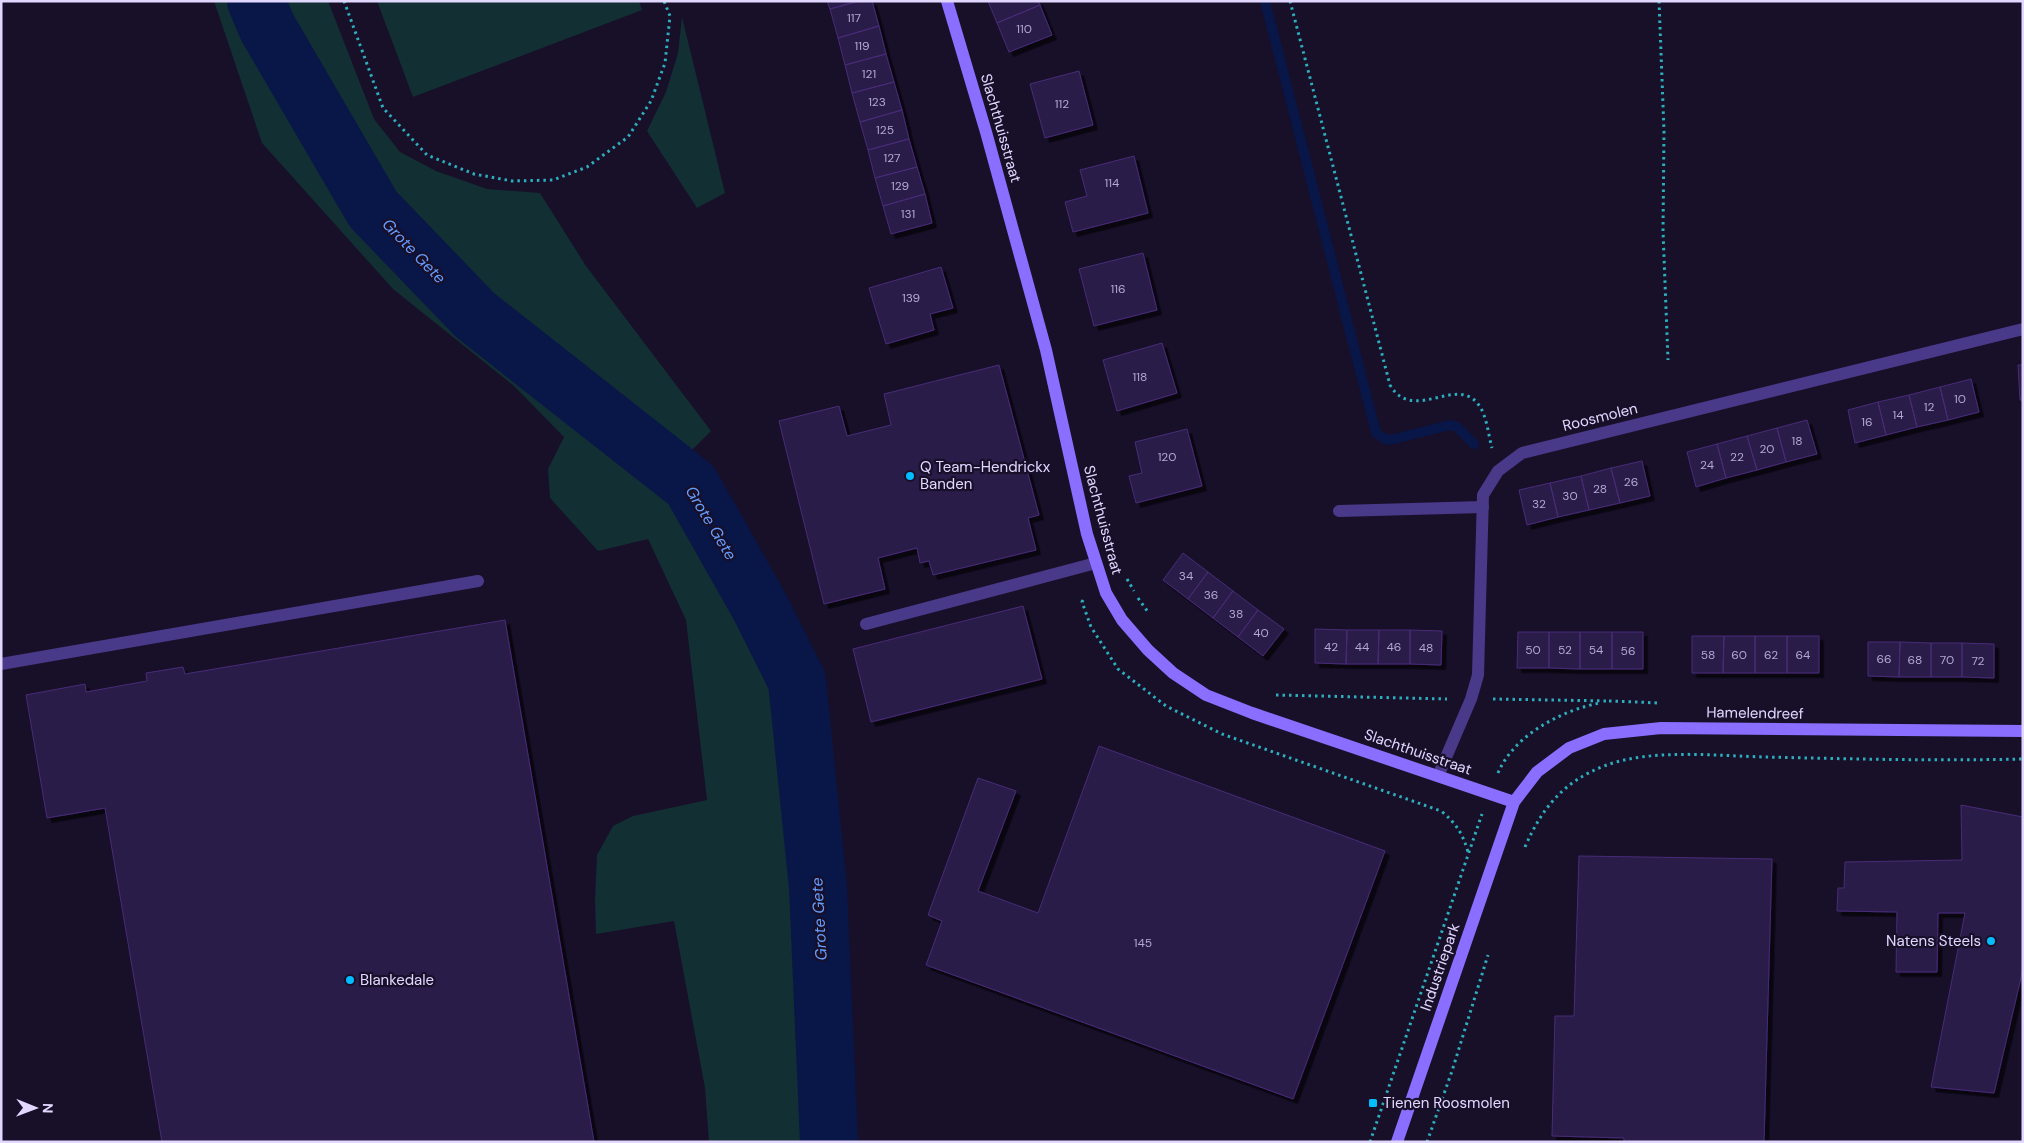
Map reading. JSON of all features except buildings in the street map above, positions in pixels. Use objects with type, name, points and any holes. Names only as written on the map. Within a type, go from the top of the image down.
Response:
[{"type":"street","name":"Slachthuisstraat","points":[[947,1],[986,132],[1046,350],[1087,534],[1106,593],[1122,620],[1148,650],[1173,673],[1206,695],[1252,713],[1514,802]]},
{"type":"street","name":"Roosmolen","points":[[1438,776],[1471,699],[1478,675],[1484,495],[1498,471],[1522,453],[2023,329]]},
{"type":"street","points":[[1339,511],[1483,507]]},
{"type":"street","points":[[866,624],[1096,563]]},
{"type":"street","points":[[1,664],[478,581]]},
{"type":"street","name":"Hamelendreef","points":[[1514,802],[1537,772],[1557,755],[1604,734],[1661,728],[2023,732]]},
{"type":"street","name":"Industriepark","points":[[1397,1142],[1514,802]]},
{"type":"path","points":[[344,1],[383,108],[428,155],[474,174],[512,181],[553,180],[587,168],[628,137],[651,101],[665,63],[670,16],[664,1]]},
{"type":"path","points":[[1290,1],[1390,385],[1393,391],[1411,402],[1460,394],[1470,397],[1478,403],[1484,415],[1498,471]]},
{"type":"path","points":[[1659,1],[1664,131],[1663,231],[1668,360]]},
{"type":"path","points":[[1096,563],[1125,576],[1149,613]]},
{"type":"path","points":[[1273,695],[1298,697],[1610,701]]},
{"type":"path","points":[[1524,848],[1534,826],[1547,806],[1562,791],[1582,776],[1605,766],[1626,760],[1669,755],[1836,759],[2023,759]]},
{"type":"path","points":[[1370,1142],[1468,852],[1464,837],[1452,820],[1442,811],[1427,806]]},
{"type":"path","points":[[1427,1142],[1452,1071],[1491,946]]},
{"type":"green space","points":[[214,1],[328,1],[374,119],[400,152],[436,171],[487,189],[540,193],[586,266],[711,431],[690,452],[691,486],[760,607],[797,681],[818,887],[829,1142],[709,1142],[705,1088],[674,921],[596,934],[597,855],[613,826],[633,816],[707,800],[686,620],[648,539],[598,551],[550,498],[548,469],[564,437],[514,386],[393,289],[262,143]]},
{"type":"green space","points":[[377,1],[639,1],[642,10],[413,97]]},
{"type":"green space","points":[[682,17],[725,193],[697,208],[647,131],[666,92],[678,53]]},
{"type":"waterway","name":"Grote Gete","points":[[256,1],[267,27],[373,209],[475,315],[691,485],[760,607],[797,681],[818,887],[829,1142]]},
{"type":"waterway","points":[[1265,1],[1376,433],[1387,440],[1450,425],[1457,427],[1474,444]]},
{"type":"place","name":"Q Team-Hendrickx Banden","points":[[910,476]]},
{"type":"place","name":"Natens Steels","points":[[1991,941]]},
{"type":"place","name":"Blankedale","points":[[350,980]]},
{"type":"place","name":"Tienen Roosmolen","points":[[1373,1103]]}]
